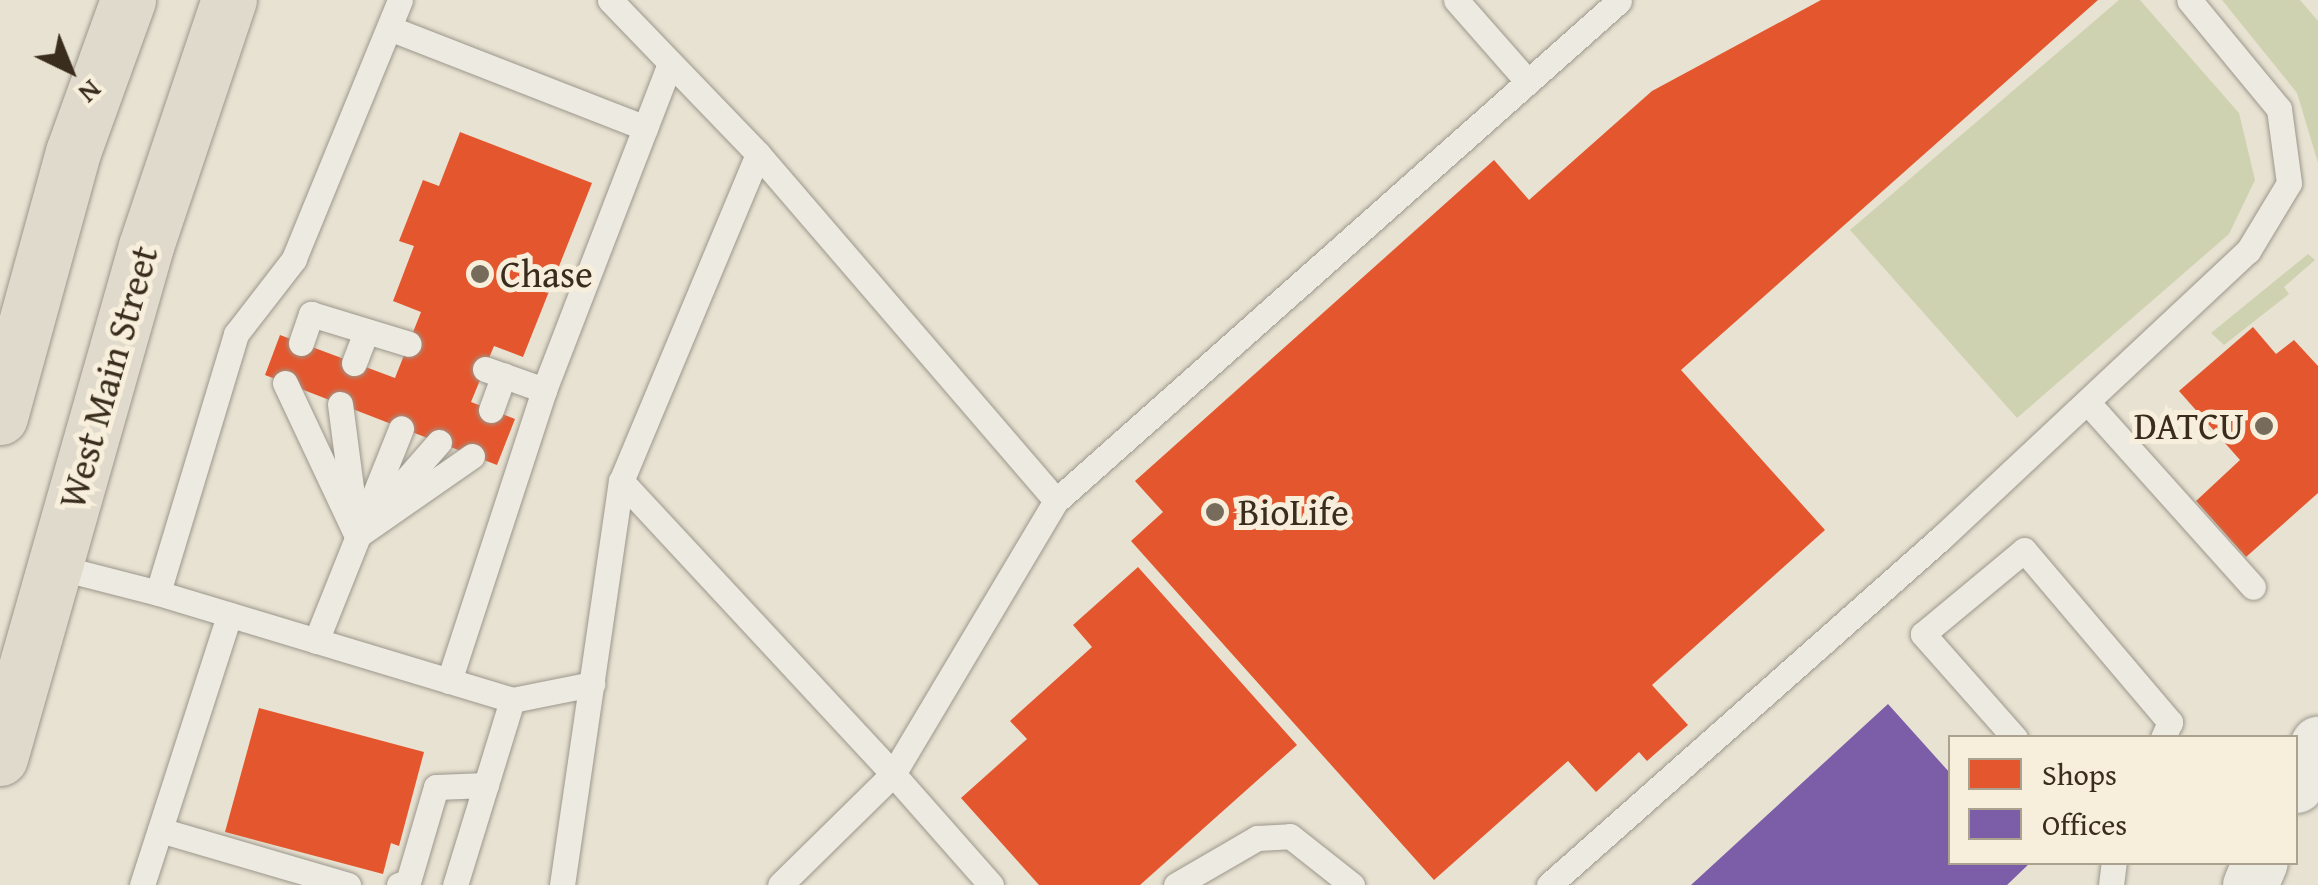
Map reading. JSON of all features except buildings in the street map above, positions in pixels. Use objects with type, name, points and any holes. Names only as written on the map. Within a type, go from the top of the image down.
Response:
[{"type":"main road","points":[[0,417],[72,152],[128,0]]},
{"type":"main road","name":"West Main Street","points":[[0,758],[146,246],[229,0]]},
{"type":"street","points":[[2298,781],[2318,744]]},
{"type":"lane","points":[[158,594],[236,334],[294,258],[400,0]]},
{"type":"lane","points":[[610,0],[758,154],[1056,501]]},
{"type":"lane","points":[[1456,0],[1528,82]]},
{"type":"lane","points":[[780,885],[893,774],[1056,501],[1620,0]]},
{"type":"lane","points":[[1549,885],[2088,402],[2248,251],[2289,183],[2279,109],[2188,0]]},
{"type":"lane","points":[[389,28],[645,128]]},
{"type":"lane","points":[[449,681],[544,390],[670,63]]},
{"type":"lane","points":[[562,885],[621,481],[758,154]]},
{"type":"lane","points":[[301,342],[311,314],[409,344]]},
{"type":"lane","points":[[354,363],[366,332]]},
{"type":"lane","points":[[491,410],[494,372],[544,390]]},
{"type":"lane","points":[[286,383],[357,536]]},
{"type":"lane","points":[[2088,402],[2254,587]]},
{"type":"lane","points":[[340,404],[357,536]]},
{"type":"lane","points":[[316,641],[401,428]]},
{"type":"lane","points":[[357,536],[438,442]]},
{"type":"lane","points":[[357,536],[472,456]]},
{"type":"lane","points":[[621,481],[991,885]]},
{"type":"lane","points":[[2012,735],[1923,634],[2024,550],[2170,722],[2164,735]]},
{"type":"lane","points":[[53,566],[512,700],[592,684]]},
{"type":"lane","points":[[142,885],[229,615]]},
{"type":"lane","points":[[454,885],[512,700]]},
{"type":"lane","points":[[399,885],[408,882],[436,787],[486,785]]},
{"type":"lane","points":[[160,830],[348,885]]},
{"type":"lane","points":[[1176,885],[1257,838],[1290,836],[1352,885]]},
{"type":"green space","points":[[2119,0],[2140,0],[2239,113],[2255,180],[2229,234],[2017,418],[1850,230]]},
{"type":"green space","points":[[2222,0],[2300,0],[2318,21],[2318,163],[2297,93]]},
{"type":"green space","points":[[2308,254],[2315,260],[2284,287],[2289,294],[2224,345],[2211,333]]},
{"type":"place","name":"Chase","points":[[480,274]]},
{"type":"place","name":"DATCU","points":[[2264,426]]},
{"type":"place","name":"BioLife","points":[[1215,512]]}]
